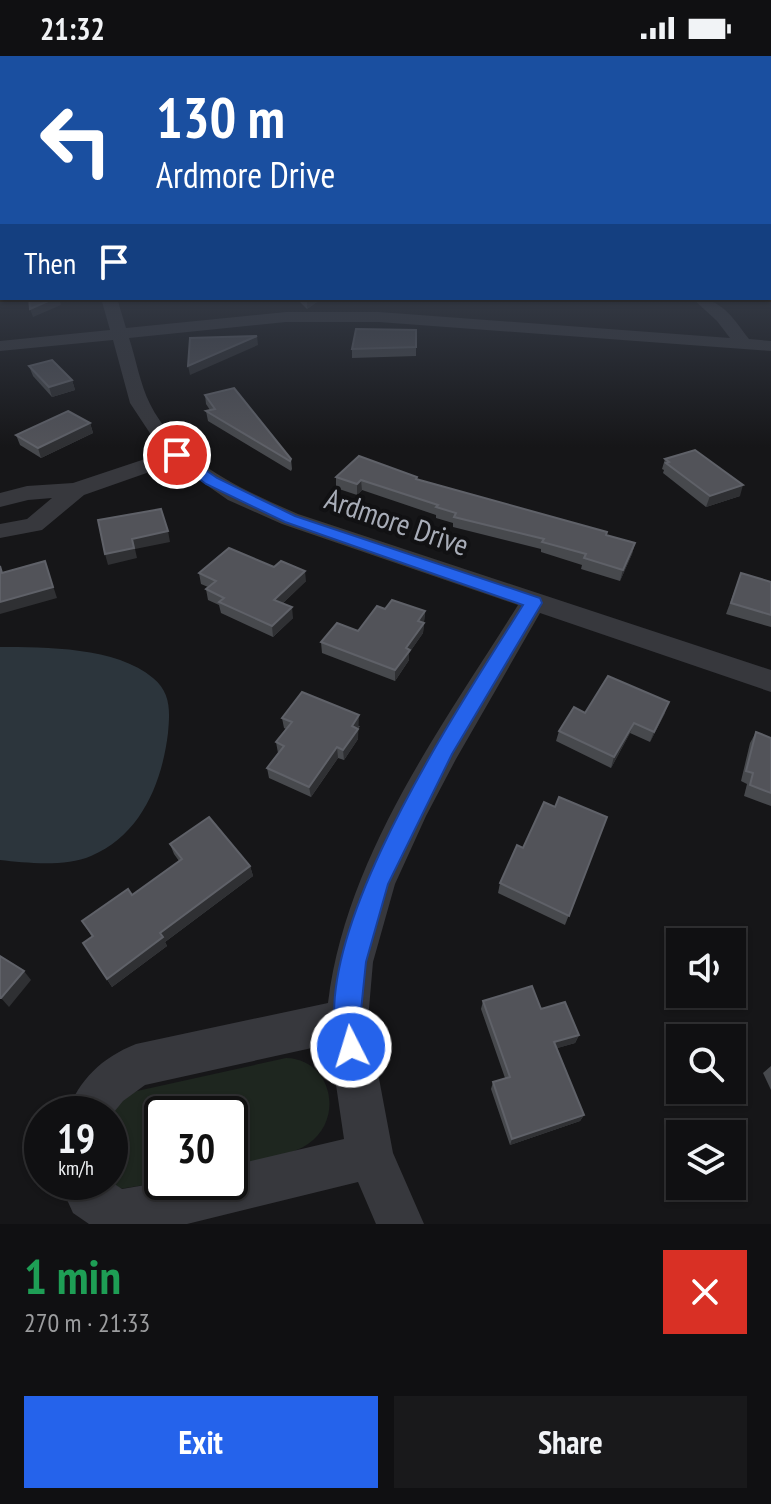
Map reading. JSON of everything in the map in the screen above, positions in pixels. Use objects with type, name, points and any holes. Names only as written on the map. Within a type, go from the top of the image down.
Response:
[{"type":"street","points":[[0,346],[75,339]]},
{"type":"street","name":"Ardmore Drive","points":[[121,339],[140,403],[156,431],[177,455],[211,481],[290,519],[771,681]]},
{"type":"street","points":[[670,339],[771,346]]},
{"type":"street","points":[[740,339],[744,344]]},
{"type":"street","points":[[0,500],[27,493],[76,490],[177,455]]},
{"type":"street","points":[[0,531],[34,525],[76,490]]},
{"type":"street","points":[[400,1224],[370,1156],[347,1020],[353,962],[377,883],[444,750],[533,603]]},
{"type":"street","points":[[98,1096],[110,1082],[136,1065],[347,1020]]},
{"type":"street","points":[[96,1200],[116,1214],[146,1210],[370,1156]]},
{"type":"shaded area","points":[[0,647],[80,651],[120,660],[153,678],[166,696],[168,733],[154,788],[136,821],[108,847],[91,856],[58,863],[0,860]]},
{"type":"shaded area","points":[[286,1058],[302,1061],[314,1068],[323,1079],[329,1106],[327,1120],[320,1133],[308,1144],[280,1156],[248,1162],[248,1096],[144,1096],[144,1185],[128,1188],[126,1096],[137,1091]]},
{"type":"building","points":[[190,339],[251,339],[188,366]]},
{"type":"building","points":[[354,339],[416,339],[416,347],[352,349]]},
{"type":"building","points":[[52,360],[72,380],[49,387],[29,366]]},
{"type":"building","points":[[234,388],[290,461],[206,411],[215,409],[205,395]]},
{"type":"building","points":[[68,411],[90,423],[38,448],[16,435]]},
{"type":"building","points":[[695,450],[743,485],[710,496],[666,463],[669,462],[665,459]]},
{"type":"building","points":[[359,456],[416,479],[607,532],[606,535],[635,543],[623,570],[584,558],[586,554],[542,542],[544,539],[454,517],[456,513],[436,507],[438,505],[361,480],[357,484],[336,477]]},
{"type":"building","points":[[161,509],[168,531],[132,539],[134,548],[105,554],[98,520]]},
{"type":"building","points":[[229,548],[274,567],[281,561],[305,571],[274,600],[292,607],[272,626],[219,602],[224,598],[206,589],[216,581],[199,573]]},
{"type":"building","points":[[45,561],[53,587],[0,602],[0,566],[2,573]]},
{"type":"building","points":[[741,573],[771,582],[771,615],[731,603]]},
{"type":"building","points":[[392,600],[425,611],[418,621],[424,623],[395,670],[321,642],[337,623],[358,631],[377,606],[385,609]]},
{"type":"building","points":[[608,676],[669,702],[654,732],[634,723],[614,757],[559,731],[574,707],[585,713]]},
{"type":"building","points":[[302,692],[359,715],[352,726],[358,729],[343,750],[337,747],[309,787],[267,768],[284,746],[276,742],[292,722],[282,718]]},
{"type":"building","points":[[756,732],[771,738],[771,793],[750,785],[753,773],[746,771]]},
{"type":"building","points":[[559,797],[607,817],[569,916],[500,883],[517,845],[523,848],[544,802],[555,807]]},
{"type":"building","points":[[209,817],[250,866],[160,933],[163,937],[107,979],[83,943],[93,936],[82,921],[128,889],[132,895],[182,859],[170,844]]},
{"type":"building","points":[[0,956],[24,971],[1,998],[0,998]]},
{"type":"building","points":[[532,986],[541,1009],[565,1002],[579,1035],[554,1042],[584,1115],[512,1139],[493,1082],[510,1077],[483,1001]]},
{"type":"route","points":[[177,455],[211,481],[290,519],[533,603],[444,750],[377,883],[353,962],[347,1020],[351,1047]]}]
